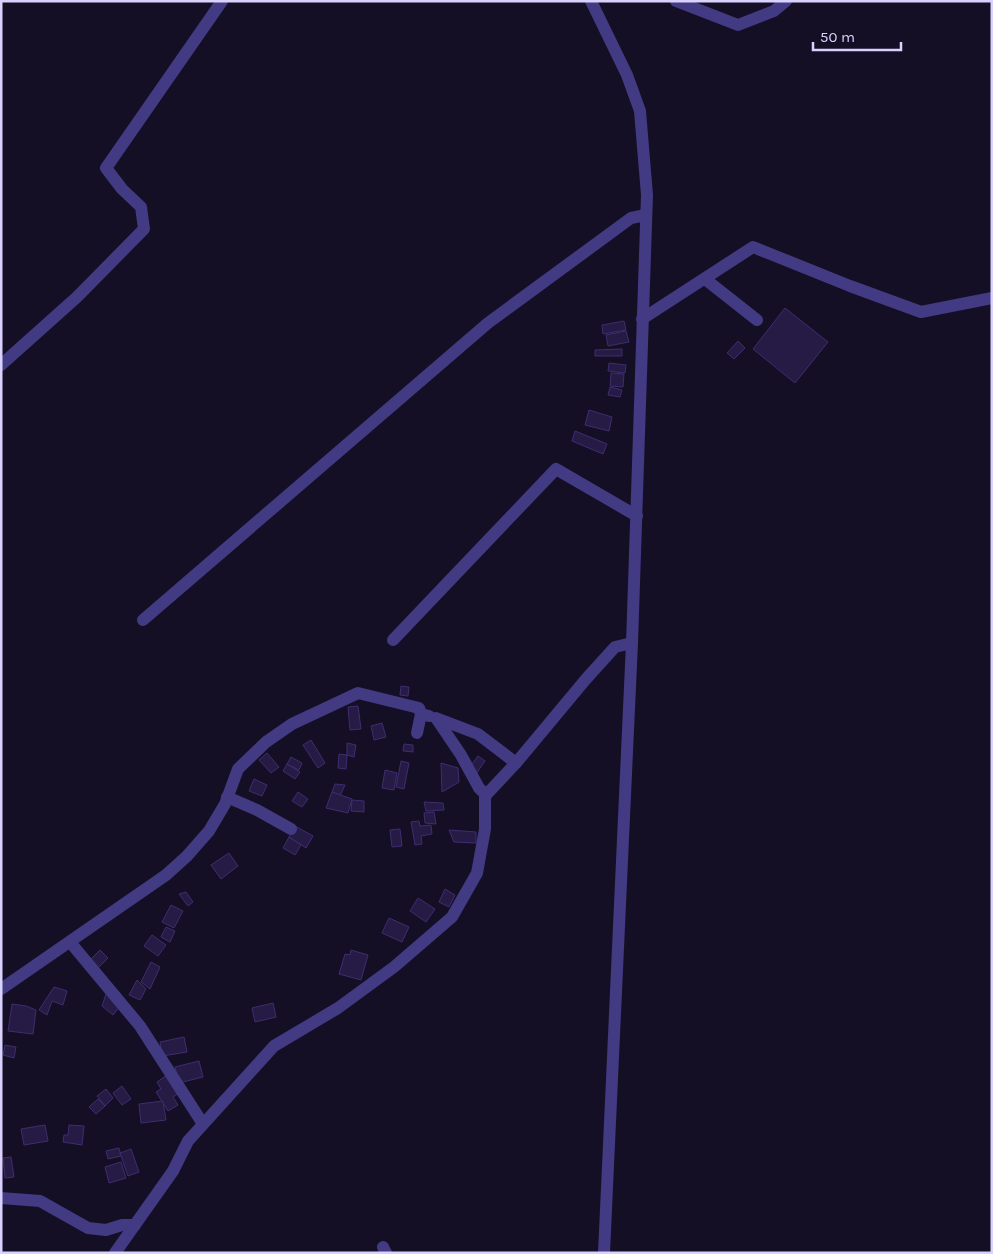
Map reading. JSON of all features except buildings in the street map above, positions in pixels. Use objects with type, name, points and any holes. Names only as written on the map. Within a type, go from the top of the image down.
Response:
[{"type":"street","points":[[1,365],[77,297],[144,229],[141,207],[122,189],[106,168],[222,1]]},
{"type":"street","points":[[591,1],[626,75],[640,111],[647,195],[632,643],[604,1253]]},
{"type":"street","points":[[676,1],[738,25],[774,11],[786,1]]},
{"type":"street","points":[[143,620],[488,323],[631,218],[646,215]]},
{"type":"street","points":[[642,320],[753,247],[921,312],[992,298]]},
{"type":"street","points":[[705,279],[757,320]]},
{"type":"street","points":[[393,640],[556,469],[637,516]]},
{"type":"street","points":[[115,1253],[173,1171],[188,1141],[274,1046],[338,1008],[394,967],[452,917],[477,873],[484,829],[486,796],[516,764],[615,647],[632,643]]},
{"type":"street","points":[[1,989],[166,875],[187,856],[209,831],[227,797],[238,769],[266,742],[292,724],[358,693],[419,708],[422,714],[417,733]]},
{"type":"street","points":[[422,714],[478,734],[516,764]]},
{"type":"street","points":[[436,718],[461,755],[479,788],[486,796]]},
{"type":"street","points":[[227,797],[257,810],[291,829]]},
{"type":"street","points":[[70,942],[140,1026],[203,1124]]},
{"type":"street","points":[[1,1198],[40,1201],[88,1228],[106,1230],[122,1225],[134,1225]]}]
